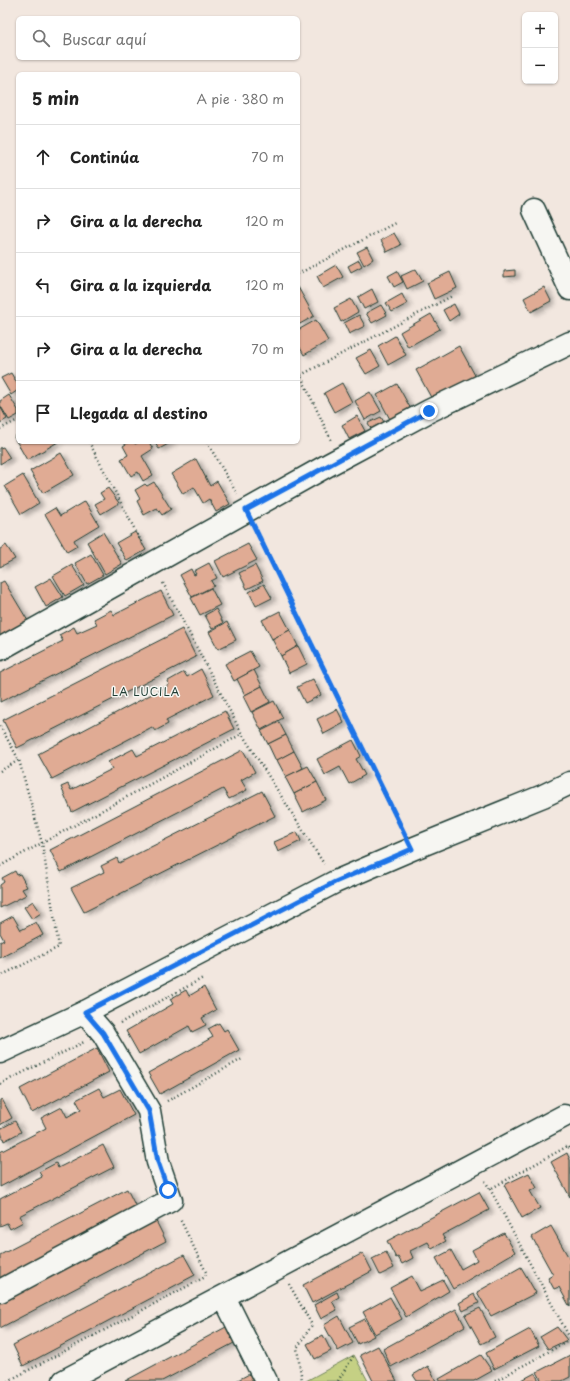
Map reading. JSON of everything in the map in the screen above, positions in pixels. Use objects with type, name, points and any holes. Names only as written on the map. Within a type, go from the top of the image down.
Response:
[{"type":"street","points":[[534,210],[570,289]]},
{"type":"street","points":[[0,649],[152,562],[340,458],[429,411],[570,343]]},
{"type":"street","points":[[0,1052],[85,1012],[335,882],[543,796],[570,783]]},
{"type":"street","points":[[0,1292],[171,1200],[158,1162],[149,1111],[103,1033],[85,1012]]},
{"type":"street","points":[[64,1381],[564,1116]]},
{"type":"street","points":[[224,1296],[266,1381]]},
{"type":"path","points":[[300,273],[395,223]]},
{"type":"path","points":[[340,458],[301,376],[452,296]]},
{"type":"path","points":[[0,429],[16,421]]},
{"type":"path","points":[[90,444],[242,734],[335,882]]},
{"type":"path","points":[[208,444],[246,510],[412,849]]},
{"type":"path","points":[[0,726],[19,760],[42,843],[60,947],[0,976]]},
{"type":"path","points":[[0,866],[242,734]]},
{"type":"path","points":[[0,770],[19,760]]},
{"type":"path","points":[[149,1111],[242,1059]]},
{"type":"path","points":[[490,1189],[570,1339],[496,1381]]},
{"type":"path","points":[[8,1381],[204,1277],[206,1272],[171,1200]]},
{"type":"path","points":[[287,1280],[312,1325],[297,1348],[302,1381]]},
{"type":"path","points":[[338,1381],[354,1355]]},
{"type":"green space","points":[[354,1355],[368,1381],[306,1381]]},
{"type":"building","points":[[394,233],[401,245],[387,252],[381,240]]},
{"type":"building","points":[[367,247],[373,259],[364,265],[357,252]]},
{"type":"building","points":[[359,260],[362,266],[351,272],[348,266]]},
{"type":"building","points":[[336,265],[343,277],[323,288],[317,276]]},
{"type":"building","points":[[416,269],[423,281],[407,289],[401,276]]},
{"type":"building","points":[[515,270],[515,276],[504,277],[504,271]]},
{"type":"building","points":[[397,271],[403,282],[394,287],[388,276]]},
{"type":"building","points":[[450,272],[457,288],[434,299],[427,283]]},
{"type":"building","points":[[544,287],[551,301],[531,312],[524,298]]},
{"type":"building","points":[[372,289],[378,302],[364,309],[358,297]]},
{"type":"building","points":[[300,291],[314,316],[300,324]]},
{"type":"building","points":[[402,294],[407,304],[392,312],[386,303]]},
{"type":"building","points":[[351,299],[358,312],[341,322],[334,308]]},
{"type":"building","points":[[454,304],[459,314],[449,321],[443,310]]},
{"type":"building","points":[[381,305],[387,315],[372,323],[366,313]]},
{"type":"building","points":[[431,314],[440,329],[408,347],[400,332]]},
{"type":"building","points":[[359,315],[365,326],[349,334],[344,323]]},
{"type":"building","points":[[316,320],[328,341],[304,355],[300,348],[300,329]]},
{"type":"building","points":[[395,336],[406,355],[388,365],[378,346]]},
{"type":"building","points":[[459,346],[477,379],[434,403],[416,370]]},
{"type":"building","points":[[371,350],[380,366],[366,374],[356,358]]},
{"type":"building","points":[[11,373],[16,382],[16,391],[11,395],[1,378]]},
{"type":"building","points":[[342,383],[352,402],[334,412],[324,393]]},
{"type":"building","points":[[397,384],[412,411],[392,423],[377,395]]},
{"type":"building","points":[[370,392],[381,411],[365,420],[355,401]]},
{"type":"building","points":[[9,395],[16,407],[16,416],[9,420],[0,405],[0,401]]},
{"type":"building","points":[[0,406],[7,419],[0,423]]},
{"type":"building","points":[[357,416],[365,431],[349,439],[342,425]]},
{"type":"building","points":[[381,417],[387,427],[374,434],[368,423]]},
{"type":"building","points":[[18,444],[55,444],[27,460]]},
{"type":"building","points":[[126,444],[150,444],[153,449],[142,456],[153,475],[143,481],[138,472],[131,476],[121,459],[128,455],[123,446]]},
{"type":"building","points":[[155,444],[168,444],[159,449]]},
{"type":"building","points":[[3,447],[10,458],[0,464],[0,448]]},
{"type":"building","points":[[61,453],[74,475],[43,493],[30,471]]},
{"type":"building","points":[[196,459],[210,486],[217,481],[230,504],[216,512],[209,499],[203,503],[194,487],[183,494],[171,474]]},
{"type":"building","points":[[23,475],[39,503],[21,514],[5,486]]},
{"type":"building","points":[[154,482],[171,509],[162,515],[157,508],[144,515],[137,501],[140,499],[135,490],[145,484],[147,486]]},
{"type":"building","points":[[108,488],[119,503],[101,514],[95,504],[104,499],[100,493]]},
{"type":"building","points":[[85,501],[99,525],[74,540],[77,546],[67,552],[45,514],[55,508],[60,516]]},
{"type":"building","points":[[103,532],[122,564],[105,574],[87,542]]},
{"type":"building","points":[[135,532],[146,550],[127,561],[116,543]]},
{"type":"building","points":[[248,544],[257,560],[223,577],[215,561]]},
{"type":"building","points":[[6,545],[15,559],[0,567],[0,549]]},
{"type":"building","points":[[91,554],[103,575],[87,584],[75,563]]},
{"type":"building","points":[[209,563],[217,578],[211,581],[214,586],[192,597],[180,575],[191,569],[194,575],[196,574],[194,571]]},
{"type":"building","points":[[72,565],[84,585],[65,596],[53,576]]},
{"type":"building","points":[[255,565],[263,581],[247,589],[239,573]]},
{"type":"building","points":[[51,578],[63,597],[46,607],[35,587]]},
{"type":"building","points":[[4,581],[28,621],[0,637],[0,583]]},
{"type":"building","points":[[264,584],[272,598],[256,606],[249,592]]},
{"type":"building","points":[[211,588],[220,605],[200,615],[191,598]]},
{"type":"building","points":[[161,591],[173,615],[0,702],[0,673],[63,641],[59,635],[74,627],[77,633],[97,624],[94,619],[111,610],[114,615]]},
{"type":"building","points":[[216,609],[223,623],[212,629],[205,615]]},
{"type":"building","points":[[280,611],[290,630],[272,639],[262,620]]},
{"type":"building","points":[[227,622],[236,640],[218,649],[209,632]]},
{"type":"building","points":[[182,629],[196,657],[17,748],[3,720]]},
{"type":"building","points":[[290,630],[298,646],[281,656],[272,639]]},
{"type":"building","points":[[298,646],[307,664],[289,673],[281,656]]},
{"type":"building","points":[[250,651],[259,667],[234,681],[225,664]]},
{"type":"building","points":[[201,669],[214,695],[166,720],[168,724],[155,731],[152,727],[52,779],[38,754],[169,685],[168,681],[184,672],[187,677]]},
{"type":"building","points":[[254,670],[262,686],[245,695],[237,679]]},
{"type":"building","points":[[313,679],[321,695],[305,703],[297,687]]},
{"type":"building","points":[[262,686],[270,702],[251,712],[243,696]]},
{"type":"building","points":[[274,701],[283,718],[261,730],[252,712]]},
{"type":"building","points":[[337,709],[344,723],[324,734],[317,719]]},
{"type":"building","points":[[225,711],[234,729],[72,812],[61,787],[68,784],[71,790],[112,769],[108,762],[133,749],[137,756]]},
{"type":"building","points":[[279,722],[286,735],[268,744],[261,731]]},
{"type":"building","points":[[286,735],[294,751],[276,761],[268,744]]},
{"type":"building","points":[[353,740],[361,756],[356,759],[365,775],[349,784],[340,767],[325,775],[317,759]]},
{"type":"building","points":[[243,750],[255,772],[241,780],[247,790],[229,799],[223,789],[61,872],[50,850]]},
{"type":"building","points":[[294,751],[303,768],[286,777],[277,760]]},
{"type":"building","points":[[308,766],[317,782],[294,794],[285,777]]},
{"type":"building","points":[[317,782],[326,800],[303,812],[294,794]]},
{"type":"building","points":[[262,791],[275,816],[84,912],[71,888],[104,872],[101,866],[117,858],[119,863]]},
{"type":"building","points":[[297,832],[301,841],[278,852],[274,842]]},
{"type":"building","points":[[15,871],[17,875],[20,874],[27,887],[22,889],[26,895],[0,908],[0,885],[4,882],[2,878]]},
{"type":"building","points":[[33,901],[41,913],[32,919],[24,907]]},
{"type":"building","points":[[13,916],[21,930],[36,922],[43,935],[0,958],[0,942],[4,940],[0,933],[0,923]]},
{"type":"building","points":[[204,987],[216,1010],[202,1018],[206,1025],[192,1032],[189,1026],[139,1054],[126,1031],[173,1004],[170,999],[186,990],[189,996]]},
{"type":"building","points":[[219,1023],[224,1031],[227,1029],[239,1050],[160,1094],[148,1073],[213,1037],[208,1029]]},
{"type":"building","points":[[97,1048],[109,1072],[32,1113],[20,1089]]},
{"type":"building","points":[[99,1088],[104,1097],[120,1089],[134,1115],[0,1187],[0,1152],[46,1128],[41,1118],[62,1107],[67,1117],[81,1109],[76,1100]]},
{"type":"building","points":[[2,1099],[12,1118],[0,1125],[0,1100]]},
{"type":"building","points":[[15,1121],[21,1132],[4,1141],[0,1129]]},
{"type":"building","points":[[103,1145],[114,1167],[19,1216],[23,1222],[10,1229],[7,1223],[0,1226],[0,1199],[42,1177],[39,1172],[56,1163],[58,1168]]},
{"type":"building","points":[[567,1153],[570,1160],[570,1197],[551,1162]]},
{"type":"building","points":[[529,1173],[537,1188],[530,1191],[540,1208],[522,1218],[504,1185]]},
{"type":"building","points":[[127,1189],[138,1211],[0,1282],[0,1255]]},
{"type":"building","points":[[479,1192],[489,1210],[442,1235],[446,1241],[432,1249],[428,1242],[410,1251],[413,1258],[402,1264],[398,1257],[396,1258],[387,1241]]},
{"type":"building","points":[[155,1219],[166,1241],[0,1328],[0,1300]]},
{"type":"building","points":[[551,1226],[570,1260],[570,1307],[559,1287],[554,1289],[548,1278],[553,1275],[532,1237]]},
{"type":"building","points":[[504,1233],[515,1252],[453,1289],[436,1258],[451,1250],[461,1269],[477,1260],[472,1250]]},
{"type":"building","points":[[386,1252],[394,1268],[380,1275],[372,1259]]},
{"type":"building","points":[[363,1253],[372,1271],[312,1303],[303,1285]]},
{"type":"building","points":[[184,1255],[195,1275],[23,1366],[13,1345]]},
{"type":"building","points":[[521,1267],[536,1293],[491,1316],[477,1292]]},
{"type":"building","points":[[412,1276],[420,1291],[443,1280],[449,1291],[406,1317],[390,1288]]},
{"type":"building","points":[[337,1292],[339,1297],[332,1301],[337,1310],[321,1319],[314,1305]]},
{"type":"building","points":[[474,1294],[479,1303],[463,1311],[459,1303]]},
{"type":"building","points":[[390,1297],[402,1319],[375,1334],[363,1312]]},
{"type":"building","points":[[480,1308],[495,1337],[481,1344],[465,1315]]},
{"type":"building","points":[[456,1309],[465,1326],[391,1367],[383,1349]]},
{"type":"building","points":[[339,1316],[353,1343],[338,1351],[324,1325]]},
{"type":"building","points":[[365,1319],[374,1336],[358,1344],[349,1327]]},
{"type":"building","points":[[226,1327],[234,1343],[162,1381],[125,1381]]},
{"type":"building","points":[[557,1327],[567,1340],[548,1349],[540,1337]]},
{"type":"building","points":[[530,1329],[539,1346],[494,1369],[486,1353]]},
{"type":"building","points":[[323,1335],[331,1351],[315,1359],[307,1344]]},
{"type":"building","points":[[378,1346],[397,1381],[373,1381],[360,1355]]},
{"type":"building","points":[[481,1355],[492,1371],[474,1381],[440,1381],[439,1379]]},
{"type":"building","points":[[570,1355],[570,1377],[562,1381],[542,1381],[537,1372]]},
{"type":"building","points":[[428,1366],[436,1381],[417,1381],[413,1375]]},
{"type":"building","points":[[253,1372],[258,1381],[236,1381]]},
{"type":"building","points":[[535,1373],[539,1381],[520,1381]]},
{"type":"district","name":"LA LUCILA","points":[[146,692]]},
{"type":"route","points":[[168,1190],[158,1162],[149,1111],[103,1033],[85,1012],[335,882],[412,849],[246,510],[429,411]]}]
